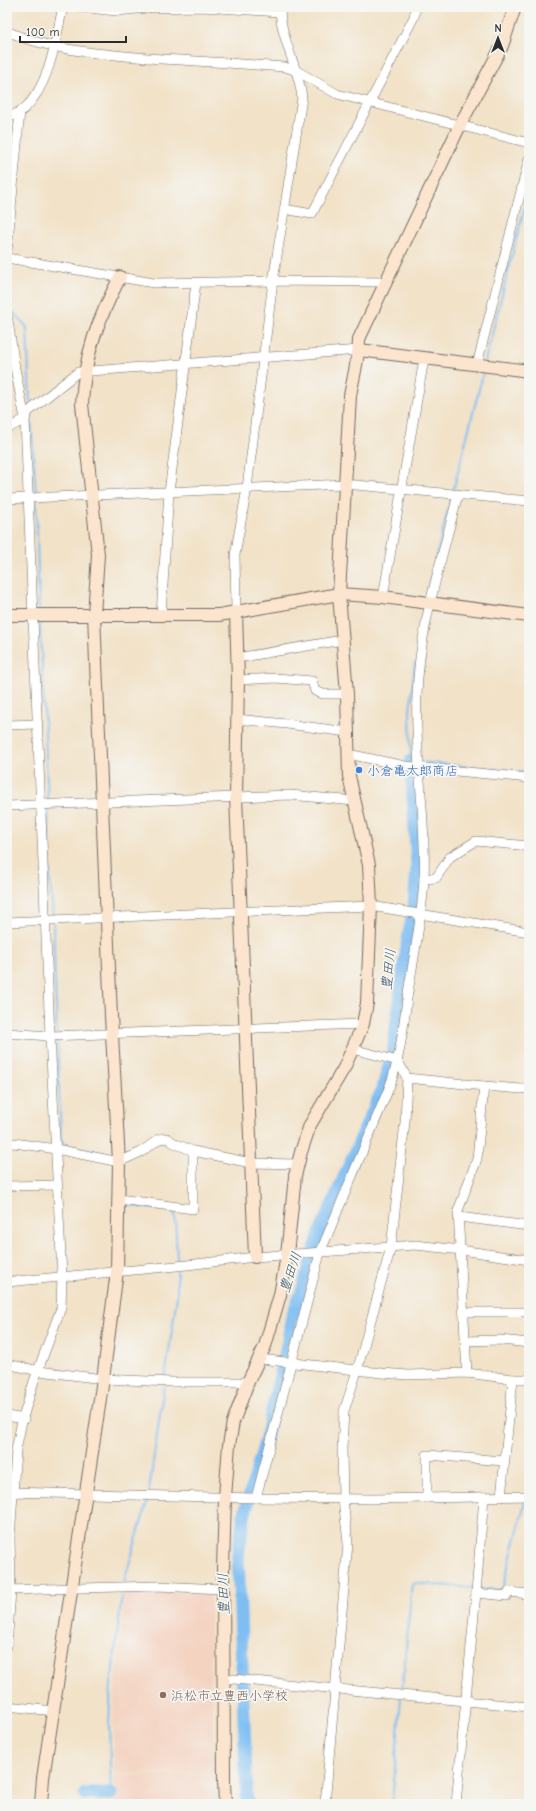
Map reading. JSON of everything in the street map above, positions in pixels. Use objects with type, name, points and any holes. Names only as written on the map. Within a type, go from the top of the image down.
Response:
[{"type":"street","points":[[7,119],[25,108],[36,94],[47,71],[63,7]]},
{"type":"street","points":[[80,7],[116,11],[148,8],[202,7],[280,10],[285,42],[297,71],[300,84],[301,105],[273,281],[247,488],[235,555],[238,680],[236,797],[255,1257]]},
{"type":"street","points":[[284,209],[312,214],[414,17],[416,7]]},
{"type":"street","points":[[225,1804],[222,1589],[227,1464],[233,1422],[248,1382],[260,1359],[272,1327],[280,1295],[287,1255],[297,1164],[310,1125],[344,1068],[353,1049],[363,1024],[368,997],[371,906],[368,858],[349,776],[347,694],[339,594],[350,396],[359,350],[359,339],[460,125],[502,46],[515,7]]},
{"type":"street","points":[[7,31],[26,40],[78,51],[285,67],[297,71],[337,94],[529,143]]},
{"type":"street","points":[[7,252],[20,111]]},
{"type":"street","points":[[482,365],[529,159]]},
{"type":"street","points":[[7,258],[154,283],[273,281],[386,282]]},
{"type":"street","points":[[41,1804],[43,1778],[103,1379],[117,1271],[119,1162],[94,615],[98,555],[82,404],[86,362],[95,329],[120,277]]},
{"type":"street","points":[[161,615],[169,492],[196,283]]},
{"type":"street","points":[[7,314],[15,368],[25,419],[33,498],[33,615],[42,804],[51,920],[55,1036],[57,1185],[62,1276],[61,1308],[39,1371],[34,1381],[16,1450],[10,1492],[7,1647]]},
{"type":"street","points":[[7,429],[25,419],[28,412],[78,372],[85,371],[359,350],[529,371]]},
{"type":"street","points":[[383,597],[424,359]]},
{"type":"street","points":[[7,499],[345,484],[529,501]]},
{"type":"street","points":[[255,1498],[319,1253],[389,1088],[398,1061],[424,879],[416,726],[417,693],[426,603],[458,494]]},
{"type":"street","points":[[7,615],[219,615],[339,594],[383,597],[529,616]]},
{"type":"street","points":[[237,658],[342,640]]},
{"type":"street","points":[[238,680],[276,678],[312,681],[315,691],[323,694],[347,694]]},
{"type":"street","points":[[237,720],[287,724],[348,732]]},
{"type":"street","points":[[7,725],[38,724]]},
{"type":"street","points":[[348,754],[405,766],[529,778]]},
{"type":"street","points":[[7,806],[52,803],[290,795],[354,801]]},
{"type":"street","points":[[424,879],[436,878],[450,857],[476,841],[529,846]]},
{"type":"street","points":[[7,922],[371,906],[529,932]]},
{"type":"street","points":[[7,1033],[55,1036],[363,1024]]},
{"type":"street","points":[[325,1804],[348,1543],[343,1499],[342,1449],[344,1410],[357,1371],[391,1247],[405,1122],[407,1078],[398,1061],[353,1049]]},
{"type":"street","points":[[407,1078],[484,1086],[521,1089],[529,1088]]},
{"type":"street","points":[[467,1373],[458,1210],[477,1160],[484,1086]]},
{"type":"street","points":[[7,1144],[14,1143],[56,1149],[119,1162],[141,1152],[159,1139],[167,1138],[174,1143],[193,1151],[251,1163],[297,1164]]},
{"type":"street","points":[[119,1199],[193,1209],[193,1151]]},
{"type":"street","points":[[7,1186],[57,1185]]},
{"type":"street","points":[[459,1216],[529,1226]]},
{"type":"street","points":[[7,1282],[255,1257],[420,1245],[529,1260]]},
{"type":"street","points":[[464,1312],[529,1312]]},
{"type":"street","points":[[465,1340],[500,1340],[529,1343]]},
{"type":"street","points":[[260,1359],[357,1371],[408,1375],[467,1373],[513,1379],[529,1379]]},
{"type":"street","points":[[7,1364],[39,1371],[103,1379],[248,1382]]},
{"type":"street","points":[[501,1497],[513,1379]]},
{"type":"street","points":[[7,1416],[24,1419]]},
{"type":"street","points":[[427,1498],[427,1455],[504,1461]]},
{"type":"street","points":[[10,1492],[343,1499],[527,1496]]},
{"type":"street","points":[[456,1804],[484,1497]]},
{"type":"street","points":[[9,1590],[72,1587],[158,1586],[222,1589]]},
{"type":"street","points":[[476,1589],[506,1596],[509,1592],[529,1594]]},
{"type":"street","points":[[223,1678],[529,1707]]},
{"type":"street","points":[[7,1706],[54,1711]]},
{"type":"shaded area","name":"浜松市立豊西小学校","points":[[125,1591],[210,1593],[210,1666],[215,1772],[114,1773],[113,1710]]},
{"type":"shaded area","points":[[216,1774],[218,1804],[115,1804],[115,1775]]},
{"type":"waterway","points":[[485,361],[529,190]]},
{"type":"waterway","points":[[10,296],[11,310],[27,327],[30,402]]},
{"type":"waterway","points":[[453,491],[484,370]]},
{"type":"waterway","points":[[31,417],[36,496]]},
{"type":"waterway","points":[[426,598],[451,497]]},
{"type":"waterway","points":[[36,500],[39,609]]},
{"type":"waterway","points":[[420,631],[424,606]]},
{"type":"waterway","points":[[40,621],[48,802]]},
{"type":"waterway","points":[[415,663],[410,711],[411,761],[415,761]]},
{"type":"waterway","name":"豊田川","points":[[247,1804],[238,1555],[244,1516],[266,1438],[288,1341],[292,1316],[302,1292],[319,1235],[382,1090],[393,1052],[408,939],[414,908],[417,867],[411,761]]},
{"type":"waterway","points":[[424,762],[529,773]]},
{"type":"waterway","points":[[48,806],[50,880],[53,918]]},
{"type":"waterway","points":[[53,922],[57,1034]]},
{"type":"waterway","points":[[57,1038],[61,1139],[65,1145],[105,1154]]},
{"type":"waterway","points":[[125,1205],[172,1211],[175,1215],[177,1260]]},
{"type":"waterway","points":[[165,1378],[177,1296],[177,1272]]},
{"type":"waterway","points":[[149,1491],[164,1385]]},
{"type":"waterway","points":[[124,1582],[148,1499]]},
{"type":"waterway","points":[[478,1589],[502,1590],[526,1499]]},
{"type":"waterway","points":[[402,1692],[412,1583],[474,1588]]},
{"type":"waterway","points":[[111,1794],[109,1725],[111,1684],[122,1595]]},
{"type":"waterway","points":[[392,1804],[401,1698]]},
{"type":"waterway","points":[[85,1794],[111,1794]]},
{"type":"place","name":"小倉亀太郎商店","points":[[359,770]]},
{"type":"place","name":"浜松市立豊西小学校","points":[[163,1695]]}]
